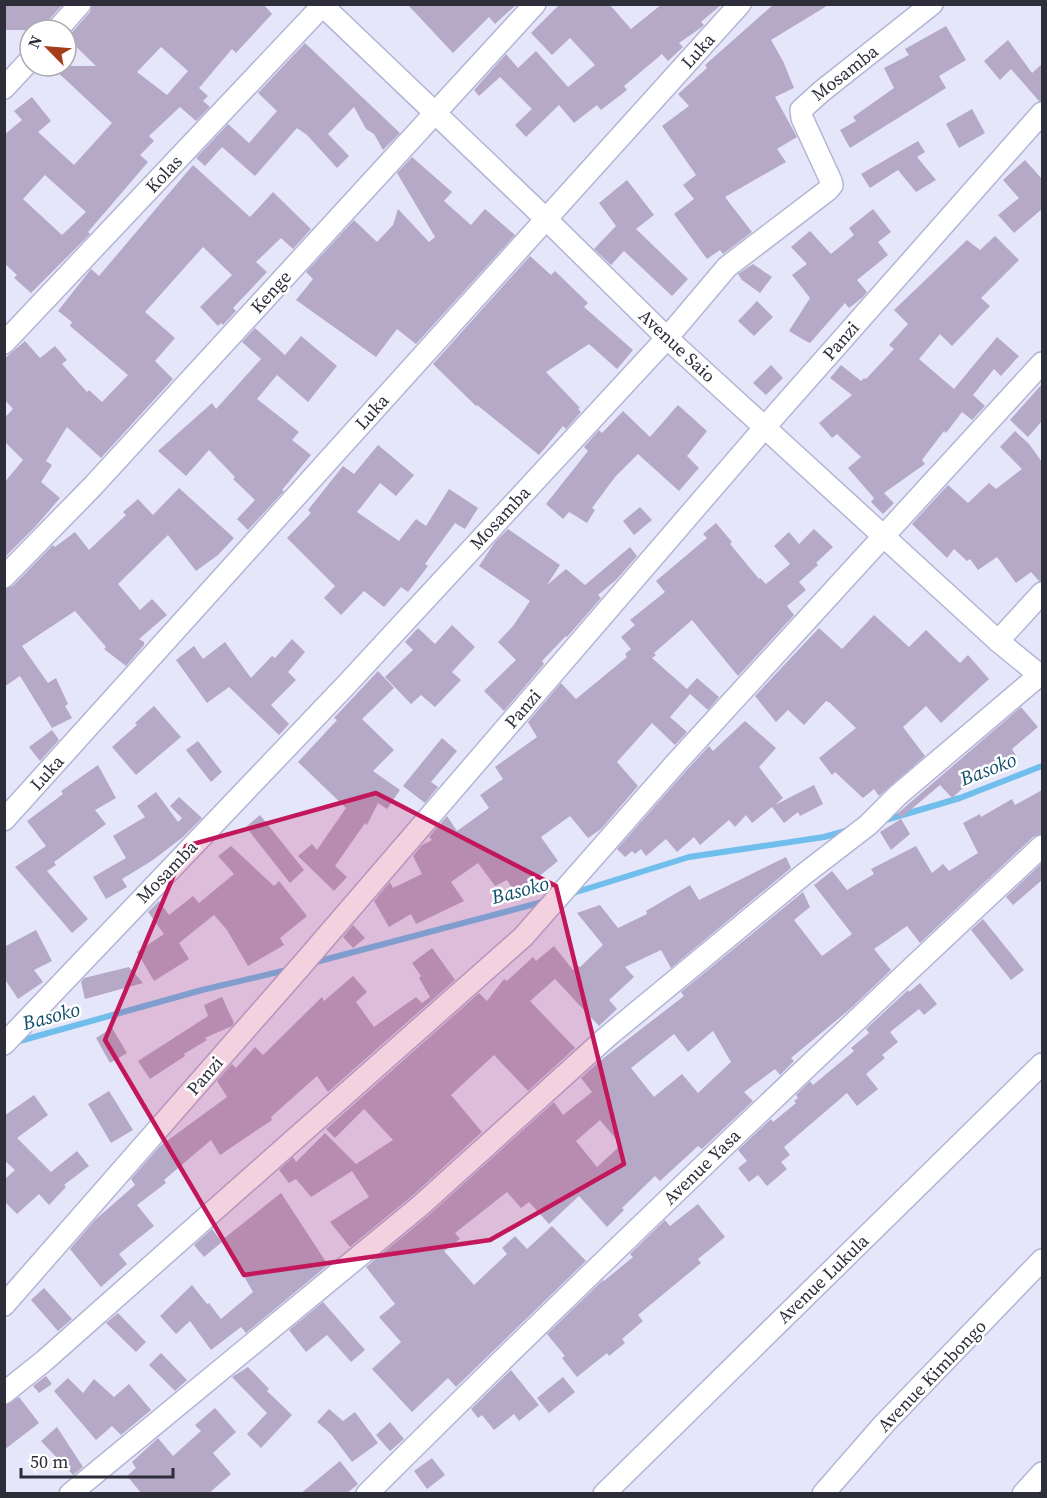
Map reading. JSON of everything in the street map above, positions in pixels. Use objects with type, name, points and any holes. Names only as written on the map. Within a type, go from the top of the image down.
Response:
[{"type":"street","points":[[68,18],[80,4]]},
{"type":"street","name":"Kenge","points":[[4,578],[101,478],[535,4]]},
{"type":"street","name":"Luka","points":[[4,820],[740,4]]},
{"type":"street","name":"Mosamba","points":[[4,1044],[355,675],[667,338],[727,267],[828,190],[832,185],[802,118],[804,105],[932,4]]},
{"type":"street","name":"Avenue Saio","points":[[323,5],[667,338],[998,641],[1042,675]]},
{"type":"street","name":"Kolas","points":[[4,344],[323,5]]},
{"type":"street","points":[[4,88],[18,73]]},
{"type":"street","name":"Panzi","points":[[4,1305],[301,966],[765,427],[1042,113]]},
{"type":"street","points":[[4,1393],[44,1361],[524,937],[676,763],[1042,363]]},
{"type":"street","points":[[998,641],[1042,593]]},
{"type":"street","points":[[70,1494],[420,1206],[608,1036],[803,875],[868,825],[898,795],[1042,675]]},
{"type":"street","name":"Avenue Yasa","points":[[367,1494],[535,1327],[789,1083],[1042,846]]},
{"type":"street","name":"Avenue Lukula","points":[[604,1494],[1042,1064]]},
{"type":"street","name":"Avenue Kimbongo","points":[[823,1494],[884,1424],[1042,1260]]},
{"type":"street","points":[[1023,1494],[1042,1473]]},
{"type":"highlighted area","points":[[376,793],[556,886],[624,1164],[490,1240],[244,1275],[105,1040],[186,846]]},
{"type":"building","points":[[4,4],[63,4],[51,18],[18,18],[18,30],[4,30]]},
{"type":"building","points":[[92,4],[263,4],[272,14],[236,53],[232,49],[199,88],[208,96],[203,101],[210,107],[196,121],[180,107],[149,136],[154,141],[140,155],[148,162],[88,232],[90,234],[31,293],[14,278],[17,275],[4,263],[4,135],[22,120],[14,111],[32,97],[51,121],[38,132],[74,165],[112,123],[64,78],[78,78],[78,66],[96,66],[78,49],[78,26],[90,12]],"holes":[[[161,47],[188,71],[167,95],[137,72]],[[45,175],[86,212],[62,235],[23,199]]]},
{"type":"building","points":[[407,4],[517,4],[495,24],[489,17],[453,53]]},
{"type":"building","points":[[560,4],[609,4],[631,29],[662,4],[722,4],[701,22],[704,25],[702,27],[679,43],[683,47],[668,61],[662,54],[624,86],[627,90],[601,110],[597,105],[574,123],[559,105],[526,137],[515,125],[532,109],[500,77],[479,96],[474,90],[506,54],[518,68],[536,51],[568,87],[595,65],[570,38],[552,55],[531,33]]},
{"type":"building","points":[[774,4],[830,4],[771,40],[794,88],[775,97],[797,137],[777,149],[786,162],[725,197],[752,232],[723,254],[720,250],[707,259],[674,214],[694,199],[683,185],[696,175],[662,126],[689,106],[678,94],[707,68],[705,65]]},
{"type":"building","points":[[946,26],[966,60],[939,76],[946,88],[850,148],[840,130],[856,121],[853,117],[894,88],[884,68],[909,55],[905,49]]},
{"type":"building","points":[[1008,40],[1032,73],[1042,64],[1042,101],[1039,101],[1011,69],[1000,80],[984,61]]},
{"type":"building","points":[[305,43],[400,133],[383,150],[374,134],[366,129],[354,107],[328,134],[349,156],[337,168],[307,135],[297,128],[255,176],[222,147],[205,166],[196,158],[228,124],[249,143],[277,111],[258,93]]},
{"type":"building","points":[[972,109],[985,133],[959,148],[946,124]]},
{"type":"building","points":[[918,141],[925,152],[917,157],[936,180],[916,192],[898,170],[870,188],[861,174]]},
{"type":"building","points":[[412,157],[452,192],[444,201],[471,225],[485,209],[515,235],[416,344],[397,329],[376,357],[296,300],[313,279],[306,272],[354,220],[377,242],[393,225],[398,209],[429,242],[435,237],[397,173]]},
{"type":"building","points":[[1025,160],[1042,179],[1042,209],[1014,233],[998,215],[1019,198],[1003,180]]},
{"type":"building","points":[[193,165],[250,217],[273,192],[311,229],[293,249],[281,238],[256,262],[267,272],[233,308],[236,311],[223,325],[221,323],[218,326],[200,307],[232,275],[203,247],[145,312],[175,338],[155,361],[173,379],[101,458],[67,427],[46,461],[52,465],[41,482],[60,498],[4,558],[4,483],[23,460],[4,441],[4,418],[13,409],[4,399],[4,359],[25,341],[40,358],[55,346],[67,360],[62,364],[87,392],[89,390],[102,402],[128,375],[70,326],[72,322],[58,311],[91,269],[99,276]]},
{"type":"building","points":[[627,180],[654,215],[636,229],[688,279],[672,296],[624,251],[611,265],[594,249],[616,226],[599,203]]},
{"type":"building","points":[[873,209],[891,232],[878,242],[888,255],[857,280],[867,292],[849,308],[845,303],[810,343],[789,331],[810,298],[792,275],[807,264],[791,247],[810,231],[831,254],[854,235],[849,228]]},
{"type":"building","points":[[995,236],[1019,260],[981,298],[990,306],[952,346],[940,334],[919,359],[954,389],[997,337],[1019,356],[1001,376],[994,369],[973,395],[985,406],[972,420],[962,412],[922,460],[925,464],[884,493],[894,503],[883,514],[871,502],[874,498],[848,468],[861,457],[837,434],[832,438],[819,423],[852,395],[830,378],[841,365],[861,381],[866,379],[894,349],[889,345],[908,324],[894,310],[967,240],[980,250]]},
{"type":"building","points":[[530,256],[551,275],[555,271],[588,303],[584,307],[633,350],[617,369],[589,344],[546,372],[580,408],[578,409],[581,412],[566,429],[563,426],[539,455],[476,406],[433,364]]},
{"type":"building","points":[[753,264],[772,277],[760,293],[742,280],[738,274]]},
{"type":"building","points":[[757,301],[773,317],[754,336],[738,321]]},
{"type":"building","points":[[255,328],[285,355],[301,336],[337,366],[308,402],[277,375],[257,399],[299,432],[292,440],[311,455],[282,490],[284,491],[248,530],[237,519],[255,500],[233,479],[235,477],[209,450],[186,476],[158,451],[212,403],[216,409],[261,359],[242,342]]},
{"type":"building","points":[[771,365],[783,378],[766,395],[753,383]]},
{"type":"building","points":[[1042,384],[1042,421],[1028,437],[1010,420]]},
{"type":"building","points":[[678,405],[707,431],[687,456],[699,468],[679,491],[638,454],[615,477],[592,508],[595,510],[587,523],[569,512],[563,519],[546,504],[588,451],[584,447],[599,430],[602,433],[623,411],[650,437]]},
{"type":"building","points":[[1015,431],[1029,444],[1042,462],[1042,581],[1039,581],[1031,572],[1016,583],[997,557],[978,570],[970,559],[967,561],[954,549],[947,558],[912,524],[948,485],[968,503],[989,483],[996,489],[1022,469],[1000,447]]},
{"type":"building","points":[[378,445],[414,475],[396,496],[380,483],[357,512],[399,541],[416,519],[426,526],[449,489],[478,508],[465,529],[455,523],[425,564],[428,566],[408,592],[401,587],[384,607],[364,591],[341,615],[324,598],[335,586],[287,538],[311,513],[308,510],[343,466],[354,474]]},
{"type":"building","points":[[179,488],[234,538],[218,555],[196,571],[168,535],[118,584],[140,610],[152,599],[167,615],[139,639],[144,642],[144,645],[126,666],[104,649],[106,647],[75,611],[22,646],[48,683],[56,678],[68,704],[65,706],[72,718],[52,728],[20,676],[4,687],[4,589],[13,586],[53,545],[55,547],[75,532],[89,550],[126,515],[123,512],[138,499],[153,515]]},
{"type":"building","points":[[640,507],[652,520],[634,535],[623,521]]},
{"type":"building","points":[[716,523],[732,542],[730,544],[759,579],[766,584],[790,564],[774,546],[789,532],[799,544],[814,529],[833,547],[799,582],[806,590],[787,606],[794,615],[738,676],[692,620],[654,653],[656,655],[652,658],[687,689],[697,678],[719,697],[708,710],[690,694],[670,717],[687,732],[675,745],[652,723],[617,762],[638,786],[601,829],[588,838],[570,816],[541,837],[558,861],[516,895],[507,880],[495,886],[478,863],[451,882],[464,901],[416,924],[411,914],[389,927],[374,901],[390,882],[393,888],[422,874],[413,856],[422,845],[432,840],[429,837],[447,816],[457,831],[489,808],[480,795],[503,779],[495,767],[537,737],[528,722],[561,683],[576,699],[627,657],[625,654],[631,649],[621,637],[635,625],[630,620],[665,592],[656,581],[707,538],[703,534]]},
{"type":"building","points":[[508,529],[560,565],[547,585],[566,569],[585,585],[630,547],[637,556],[617,579],[598,595],[601,598],[567,637],[542,661],[544,664],[504,711],[484,691],[516,660],[498,642],[513,626],[530,601],[479,566],[495,542]]},
{"type":"building","points":[[874,615],[909,647],[926,630],[960,663],[968,655],[989,679],[941,723],[926,706],[903,727],[925,756],[879,796],[874,789],[863,798],[835,772],[832,775],[819,758],[856,728],[830,703],[826,701],[804,725],[788,710],[776,722],[755,696],[819,628],[842,649]]},
{"type":"building","points":[[452,625],[475,647],[452,672],[461,680],[435,707],[421,695],[411,704],[385,677],[413,650],[405,642],[418,628],[435,644]]},
{"type":"building","points":[[292,639],[305,652],[288,672],[296,680],[271,705],[289,724],[279,735],[229,687],[207,703],[176,660],[194,646],[203,659],[225,642],[251,678],[272,656],[275,658]]},
{"type":"building","points":[[378,671],[394,688],[362,719],[394,750],[373,771],[400,790],[387,809],[378,803],[367,825],[365,823],[335,866],[347,877],[334,891],[298,856],[312,844],[317,850],[346,808],[298,762],[337,720],[334,718]]},
{"type":"building","points":[[154,706],[181,737],[136,775],[112,747]]},
{"type":"building","points":[[1021,707],[1038,727],[1012,749],[1016,756],[984,778],[980,773],[952,798],[940,785],[901,818],[897,814]]},
{"type":"building","points":[[745,721],[776,748],[759,767],[783,798],[775,805],[814,785],[823,804],[800,816],[798,812],[784,823],[772,807],[752,823],[746,815],[735,827],[729,820],[700,845],[694,837],[677,852],[666,839],[646,856],[641,849],[635,854],[632,851],[625,857],[617,849],[709,746],[713,751]]},
{"type":"building","points":[[52,730],[59,740],[40,761],[29,747]]},
{"type":"building","points":[[442,738],[457,751],[431,782],[438,787],[425,803],[403,786]]},
{"type":"building","points":[[198,741],[222,772],[211,782],[186,750]]},
{"type":"building","points":[[98,765],[116,798],[95,810],[106,824],[54,862],[56,865],[47,871],[88,919],[72,933],[15,867],[46,846],[27,821],[63,794],[61,791]]},
{"type":"building","points":[[1042,790],[1042,834],[1033,837],[920,943],[907,926],[874,949],[891,970],[850,1009],[791,1058],[794,1061],[780,1075],[775,1069],[744,1092],[753,1101],[702,1149],[698,1146],[660,1181],[655,1176],[622,1208],[624,1210],[607,1227],[579,1196],[549,1224],[529,1202],[521,1208],[507,1192],[455,1233],[460,1239],[444,1251],[474,1285],[507,1254],[502,1248],[515,1236],[527,1249],[552,1226],[586,1261],[456,1387],[448,1378],[412,1412],[372,1369],[401,1342],[379,1317],[395,1304],[366,1267],[429,1215],[554,1102],[563,1115],[592,1092],[581,1078],[684,996],[681,992],[803,892],[810,907],[794,920],[822,956],[852,934],[814,885],[832,871],[847,890],[874,874],[871,869],[916,846],[932,873],[943,864],[949,871],[978,853],[963,823],[980,814],[981,817],[1012,799],[1015,805]],"holes":[[[713,1031],[731,1062],[698,1093],[682,1074],[654,1097],[631,1068],[674,1034],[688,1052]],[[600,1120],[621,1145],[597,1167],[576,1141]]]},
{"type":"building","points":[[156,792],[178,822],[182,818],[170,806],[179,797],[202,818],[183,837],[153,860],[122,879],[127,887],[106,899],[93,877],[126,858],[113,836],[145,817],[137,806]]},
{"type":"building","points":[[260,815],[304,870],[290,883],[246,827]]},
{"type":"building","points":[[901,819],[910,834],[891,850],[880,832]]},
{"type":"building","points":[[231,846],[274,886],[279,881],[307,916],[280,938],[284,945],[248,966],[227,930],[214,915],[179,943],[189,959],[154,981],[137,952],[164,934],[148,912],[159,901],[169,915],[193,896],[199,903],[234,874],[218,856]]},
{"type":"building","points":[[786,857],[791,868],[671,968],[661,950],[625,967],[634,977],[609,1000],[617,1009],[599,1026],[555,979],[530,1001],[575,1048],[528,1091],[494,1055],[451,1095],[482,1132],[412,1196],[350,1247],[330,1222],[369,1197],[352,1171],[311,1197],[296,1179],[289,1183],[279,1170],[293,1157],[296,1162],[325,1133],[356,1164],[393,1140],[364,1109],[335,1138],[326,1129],[479,993],[487,1001],[504,979],[507,981],[533,957],[536,961],[554,946],[573,970],[580,967],[603,945],[577,913],[600,905],[618,928],[647,914],[646,911],[690,885],[699,900]]},
{"type":"building","points":[[1042,863],[1042,880],[1013,905],[1006,897]]},
{"type":"building","points":[[983,919],[1024,970],[1011,980],[971,930]]},
{"type":"building","points":[[353,925],[365,938],[353,948],[343,937]]},
{"type":"building","points":[[36,930],[52,961],[34,970],[43,982],[18,999],[4,978],[4,947]]},
{"type":"building","points":[[432,948],[455,980],[328,1092],[317,1076],[271,1117],[272,1120],[220,1155],[211,1140],[164,1180],[166,1183],[137,1205],[154,1226],[119,1254],[127,1264],[101,1287],[70,1249],[95,1220],[135,1185],[131,1179],[160,1146],[227,1097],[217,1081],[232,1064],[236,1068],[255,1047],[263,1055],[322,997],[324,1001],[353,976],[367,992],[356,1002],[374,1027],[416,997],[422,1003],[430,997],[419,978],[421,976],[412,963]]},
{"type":"building","points":[[129,967],[143,983],[85,999],[81,982],[84,978]]},
{"type":"building","points":[[920,983],[937,1004],[924,1015],[919,1009],[890,1032],[898,1042],[882,1055],[885,1058],[866,1074],[878,1089],[857,1106],[847,1093],[784,1147],[790,1155],[781,1162],[787,1169],[767,1186],[758,1175],[749,1182],[738,1168],[747,1161],[738,1150],[771,1119],[773,1122],[796,1103],[794,1101],[798,1098],[796,1095],[810,1081],[813,1085],[854,1051],[851,1048],[869,1033],[866,1029],[908,990],[909,992]]},
{"type":"building","points":[[222,997],[234,1023],[232,1026],[205,1038],[207,1040],[150,1079],[138,1061],[208,1016],[204,1005]]},
{"type":"building","points":[[112,1028],[127,1053],[110,1063],[96,1038]]},
{"type":"building","points":[[109,1091],[133,1130],[111,1143],[88,1104]]},
{"type":"building","points":[[34,1095],[48,1115],[17,1138],[51,1172],[77,1151],[89,1166],[64,1185],[66,1187],[49,1205],[39,1194],[17,1214],[4,1201],[4,1180],[15,1170],[4,1160],[4,1116]]},
{"type":"building","points":[[281,1193],[328,1265],[246,1333],[241,1327],[211,1350],[190,1321],[176,1334],[160,1316],[192,1285],[221,1319],[253,1292],[242,1273],[244,1272],[222,1240]]},
{"type":"building","points":[[698,1204],[725,1237],[698,1259],[701,1263],[638,1315],[643,1321],[622,1339],[625,1343],[609,1356],[607,1353],[577,1377],[562,1358],[565,1356],[547,1334],[603,1280],[633,1257],[630,1254],[665,1220],[670,1226]]},
{"type":"building","points":[[212,1229],[222,1242],[204,1257],[194,1245]]},
{"type":"building","points":[[44,1288],[72,1319],[58,1331],[31,1300]]},
{"type":"building","points":[[323,1302],[365,1350],[351,1362],[327,1335],[306,1352],[289,1330]]},
{"type":"building","points":[[118,1313],[146,1342],[136,1352],[106,1323]]},
{"type":"building","points":[[161,1353],[187,1380],[175,1391],[149,1365]]},
{"type":"building","points":[[248,1367],[269,1389],[267,1391],[292,1415],[261,1448],[247,1434],[267,1413],[232,1377]]},
{"type":"building","points":[[511,1370],[539,1405],[519,1421],[514,1414],[494,1430],[482,1415],[478,1418],[471,1409]]},
{"type":"building","points":[[46,1376],[52,1384],[39,1393],[33,1386]]},
{"type":"building","points":[[563,1377],[575,1392],[549,1413],[537,1398]]},
{"type":"building","points":[[68,1378],[83,1393],[94,1379],[114,1397],[129,1384],[151,1410],[121,1435],[112,1426],[96,1440],[54,1391]]},
{"type":"building","points":[[19,1397],[39,1423],[4,1450],[4,1406]]},
{"type":"building","points":[[215,1408],[236,1432],[213,1453],[231,1474],[208,1494],[142,1494],[127,1476],[136,1468],[132,1462],[158,1438],[173,1456],[201,1431],[195,1425]]},
{"type":"building","points":[[329,1409],[343,1421],[355,1412],[378,1443],[352,1462],[331,1434],[317,1422]]},
{"type":"building","points":[[390,1422],[404,1439],[390,1451],[376,1435]]},
{"type":"building","points":[[57,1427],[83,1467],[73,1475],[41,1441]]},
{"type":"building","points":[[432,1458],[445,1475],[427,1489],[414,1471]]},
{"type":"building","points":[[340,1461],[358,1484],[346,1494],[300,1494]]},
{"type":"waterway","name":"Basoko","points":[[882,821],[960,798],[1042,766]]},
{"type":"waterway","name":"Basoko","points":[[570,894],[689,857],[824,837],[849,830]]},
{"type":"waterway","name":"Basoko","points":[[312,963],[546,901]]},
{"type":"waterway","name":"Basoko","points":[[16,1042],[202,990],[291,969]]}]
